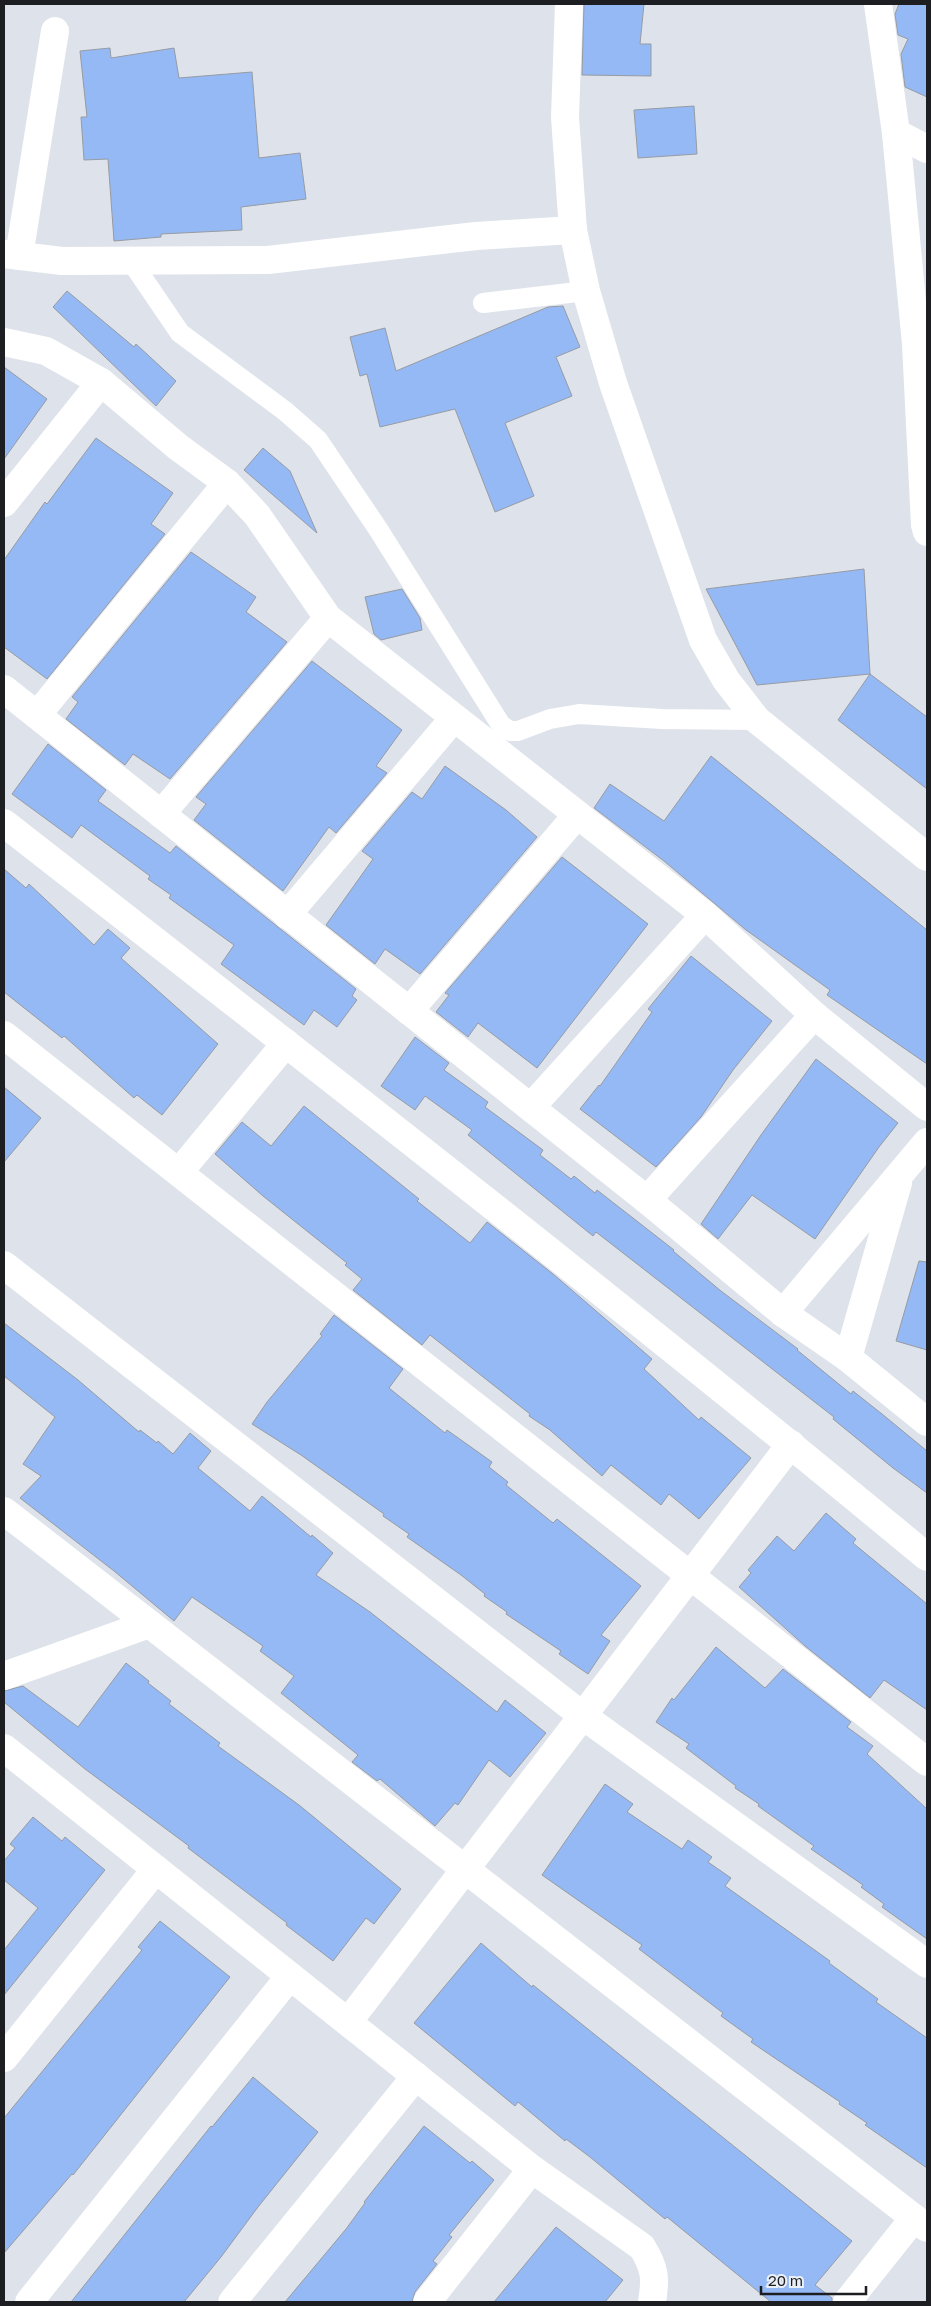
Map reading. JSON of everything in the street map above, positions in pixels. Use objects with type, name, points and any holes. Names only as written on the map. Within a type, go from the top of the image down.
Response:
[{"type":"street","points":[[569,4],[565,118],[573,230],[586,291],[612,383],[703,640],[726,680],[757,720],[927,857]]},
{"type":"street","points":[[878,4],[896,133],[921,347],[925,525],[927,532]]},
{"type":"street","points":[[55,31],[11,255],[62,261],[268,260],[476,236],[573,230]]},
{"type":"street","points":[[896,133],[927,149]]},
{"type":"street","points":[[4,342],[46,352],[101,382],[178,447],[227,483],[257,515],[328,618],[576,815],[705,914],[814,1014],[927,1107]]},
{"type":"street","points":[[4,503],[101,382]]},
{"type":"street","points":[[37,715],[227,483]]},
{"type":"street","points":[[161,814],[328,618]]},
{"type":"street","points":[[4,689],[531,1107],[783,1312],[848,1358],[927,1422]]},
{"type":"street","points":[[287,914],[454,718]]},
{"type":"street","points":[[410,1011],[576,815]]},
{"type":"street","points":[[4,823],[286,1043],[791,1444],[927,1557]]},
{"type":"street","points":[[531,1107],[705,914]]},
{"type":"street","points":[[647,1200],[814,1014]]},
{"type":"street","points":[[4,1034],[927,1762]]},
{"type":"street","points":[[180,1171],[286,1043]]},
{"type":"street","points":[[783,1312],[927,1142]]},
{"type":"street","points":[[848,1358],[900,1175]]},
{"type":"street","points":[[4,1265],[583,1716],[927,1964]]},
{"type":"street","points":[[348,2022],[791,1444]]},
{"type":"street","points":[[4,1512],[921,2223],[847,2302]]},
{"type":"street","points":[[4,1676],[149,1624]]},
{"type":"street","points":[[7,1756],[156,1869],[532,2169],[642,2247],[653,2264],[655,2284],[652,2302]]},
{"type":"street","points":[[4,2058],[156,1869]]},
{"type":"street","points":[[29,2302],[290,1976]]},
{"type":"street","points":[[232,2302],[416,2076]]},
{"type":"street","points":[[427,2302],[532,2169]]},
{"type":"lane","points":[[132,261],[180,333],[285,411],[318,440],[378,529],[501,725],[510,731],[518,731],[550,719],[579,714],[662,719],[757,720]]},
{"type":"lane","points":[[483,303],[586,291]]},
{"type":"building","points":[[584,4],[644,4],[640,44],[651,44],[651,76],[582,75]]},
{"type":"building","points":[[899,4],[927,4],[927,97],[905,87],[901,54],[908,39],[898,35],[895,14]]},
{"type":"building","points":[[110,48],[111,58],[174,48],[179,78],[252,72],[259,158],[300,153],[306,199],[241,207],[242,230],[161,234],[161,237],[114,241],[108,159],[84,160],[81,117],[87,117],[80,51]]},
{"type":"building","points":[[694,106],[697,154],[638,158],[634,110]]},
{"type":"building","points":[[67,291],[134,347],[136,344],[176,381],[156,406],[53,307]]},
{"type":"building","points":[[563,306],[580,347],[556,357],[572,396],[505,423],[534,496],[495,512],[455,409],[380,427],[367,374],[360,376],[350,337],[385,328],[396,371],[548,307]]},
{"type":"building","points":[[4,367],[47,399],[4,459]]},
{"type":"building","points":[[96,438],[173,493],[151,524],[165,534],[47,679],[4,647],[4,560],[45,502],[47,504]]},
{"type":"building","points":[[263,448],[290,471],[317,533],[244,470]]},
{"type":"building","points":[[191,552],[256,597],[246,612],[287,642],[170,779],[133,754],[125,765],[66,719],[78,702],[72,697]]},
{"type":"building","points":[[864,569],[870,674],[757,685],[706,589]]},
{"type":"building","points":[[402,589],[420,618],[422,630],[381,640],[374,634],[365,597]]},
{"type":"building","points":[[312,661],[402,730],[376,766],[387,773],[336,833],[329,827],[283,891],[194,820],[206,804],[196,797]]},
{"type":"building","points":[[870,674],[927,717],[927,789],[838,720]]},
{"type":"building","points":[[48,744],[106,790],[98,801],[170,853],[176,846],[356,989],[352,996],[357,1000],[337,1027],[314,1010],[304,1025],[221,964],[234,945],[169,898],[171,895],[148,879],[150,876],[81,825],[72,838],[12,794]]},
{"type":"building","points":[[711,756],[927,930],[927,1064],[827,995],[830,990],[746,930],[664,861],[594,808],[610,784],[664,821]]},
{"type":"building","points":[[445,766],[506,810],[537,837],[420,974],[385,949],[375,964],[326,925],[373,859],[362,851],[412,792],[422,799]]},
{"type":"building","points":[[562,857],[648,924],[537,1068],[478,1023],[468,1037],[436,1012],[449,995],[445,993]]},
{"type":"building","points":[[4,869],[26,888],[29,884],[94,945],[108,929],[130,948],[121,958],[218,1044],[162,1115],[137,1095],[134,1098],[64,1036],[62,1038],[4,992]]},
{"type":"building","points":[[691,956],[772,1021],[733,1070],[701,1117],[656,1167],[580,1109],[600,1086],[652,1012],[648,1009]]},
{"type":"building","points":[[415,1037],[449,1063],[444,1070],[488,1102],[485,1107],[543,1150],[540,1155],[571,1179],[574,1176],[595,1193],[597,1190],[674,1250],[721,1291],[798,1349],[851,1394],[853,1391],[927,1451],[927,1493],[833,1419],[834,1417],[596,1232],[593,1236],[468,1135],[472,1130],[425,1096],[415,1110],[381,1086]]},
{"type":"building","points":[[816,1059],[898,1123],[815,1239],[752,1195],[718,1239],[701,1224],[761,1135]]},
{"type":"building","points":[[4,1087],[41,1118],[4,1162]]},
{"type":"building","points":[[304,1106],[470,1243],[487,1222],[553,1274],[652,1359],[644,1369],[699,1420],[701,1417],[751,1458],[699,1519],[669,1494],[661,1505],[611,1465],[602,1476],[550,1430],[529,1416],[530,1414],[430,1335],[422,1345],[353,1290],[362,1279],[345,1265],[347,1263],[263,1196],[215,1154],[242,1122],[271,1146]]},
{"type":"building","points":[[919,1261],[927,1262],[927,1350],[896,1341]]},
{"type":"building","points":[[334,1315],[403,1369],[389,1388],[445,1433],[447,1430],[492,1462],[489,1467],[508,1482],[506,1485],[553,1523],[557,1519],[641,1586],[601,1635],[610,1641],[588,1674],[559,1654],[561,1651],[506,1614],[507,1612],[484,1596],[485,1594],[461,1575],[407,1537],[409,1534],[383,1516],[384,1514],[301,1455],[252,1424],[267,1402],[322,1336],[320,1334]]},
{"type":"building","points":[[4,1323],[78,1380],[139,1432],[140,1430],[157,1443],[158,1441],[173,1454],[190,1433],[211,1451],[198,1468],[250,1511],[262,1496],[333,1553],[316,1575],[370,1612],[497,1712],[505,1700],[546,1733],[510,1777],[489,1760],[458,1805],[455,1803],[435,1826],[380,1779],[377,1781],[352,1762],[358,1755],[281,1693],[294,1676],[260,1651],[263,1646],[192,1597],[174,1621],[114,1571],[20,1498],[41,1476],[23,1464],[55,1417],[4,1376]]},
{"type":"building","points":[[826,1513],[856,1539],[853,1543],[927,1604],[927,1710],[884,1680],[870,1698],[805,1646],[739,1587],[751,1573],[748,1570],[777,1536],[794,1551]]},
{"type":"building","points":[[716,1647],[765,1688],[783,1669],[851,1722],[847,1727],[873,1746],[867,1754],[927,1809],[927,1939],[882,1907],[884,1904],[861,1887],[863,1885],[811,1849],[814,1846],[758,1806],[759,1804],[735,1788],[736,1786],[686,1748],[689,1744],[656,1722],[672,1698],[674,1700]]},
{"type":"building","points":[[126,1663],[171,1701],[169,1704],[220,1743],[218,1746],[299,1805],[401,1889],[374,1924],[366,1918],[333,1961],[286,1925],[287,1923],[188,1848],[189,1846],[85,1769],[4,1702],[4,1691],[23,1686],[78,1727]]},
{"type":"building","points":[[605,1784],[633,1804],[627,1812],[682,1849],[688,1840],[712,1857],[708,1862],[731,1878],[725,1886],[830,1961],[829,1963],[878,1999],[876,2002],[927,2038],[927,2168],[865,2125],[867,2123],[839,2104],[840,2102],[751,2042],[753,2039],[721,2016],[723,2013],[639,1949],[642,1945],[542,1875]]},
{"type":"building","points":[[33,1817],[62,1841],[65,1837],[105,1870],[4,1995],[4,1950],[38,1908],[4,1880],[4,1861],[15,1848],[10,1844]]},
{"type":"building","points":[[160,1921],[230,1977],[73,2175],[4,2253],[4,2118],[142,1950],[138,1947]]},
{"type":"building","points":[[481,1943],[532,1987],[533,1985],[852,2241],[815,2285],[832,2298],[832,2302],[771,2302],[590,2157],[566,2139],[565,2141],[518,2102],[515,2106],[414,2023]]},
{"type":"building","points":[[253,2077],[318,2132],[221,2257],[184,2302],[71,2302],[211,2126]]},
{"type":"building","points":[[424,2126],[470,2163],[472,2161],[494,2180],[449,2235],[452,2237],[433,2261],[437,2264],[415,2292],[412,2302],[285,2302],[346,2229],[364,2202]]},
{"type":"building","points":[[556,2227],[623,2280],[605,2302],[494,2302]]}]
